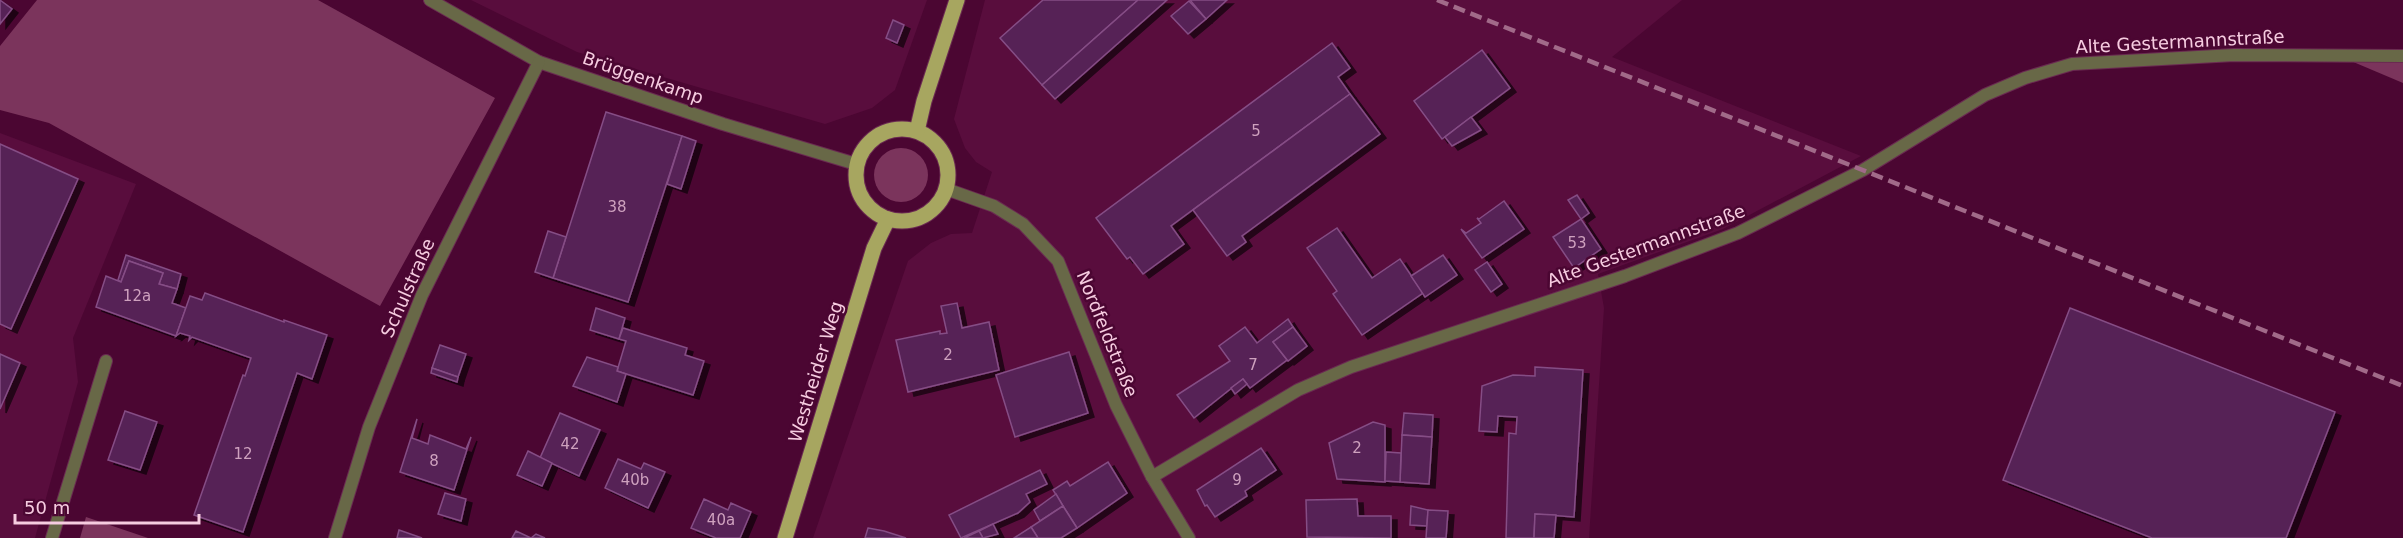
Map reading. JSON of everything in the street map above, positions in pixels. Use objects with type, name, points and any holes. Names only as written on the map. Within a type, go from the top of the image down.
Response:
[{"type":"main road","points":[[917,131],[957,0]]},
{"type":"main road","points":[[902,128],[917,131],[930,138],[940,148],[946,161],[948,175],[946,189],[941,200],[923,216],[912,220],[888,219],[875,213],[865,204],[855,178],[856,164],[862,150],[873,138],[886,131],[902,128]]},
{"type":"main road","name":"Westheider Weg","points":[[785,538],[874,248],[888,219]]},
{"type":"street","name":"Brüggenkamp","points":[[430,0],[539,62],[723,124],[856,164]]},
{"type":"street","name":"Alte Gestermannstraße","points":[[1152,477],[1298,390],[1351,367],[1625,276],[1738,233],[1863,170],[1985,95],[2025,78],[2072,64],[2234,55],[2403,56]]},
{"type":"street","name":"Schulstraße","points":[[335,538],[369,427],[422,295],[539,62]]},
{"type":"street","name":"Nordfeldstraße","points":[[946,189],[994,206],[1023,225],[1058,261],[1116,405],[1152,477],[1189,538]]},
{"type":"street","points":[[52,538],[106,361]]},
{"type":"shaded area","points":[[37,0],[318,0],[495,98],[380,306],[49,123],[0,110],[0,46]]},
{"type":"shaded area","points":[[471,0],[927,0],[895,90],[872,108],[825,124],[577,52]]},
{"type":"shaded area","points":[[985,0],[1682,0],[1612,57],[1861,156],[1723,229],[1598,274],[1604,308],[1589,538],[813,538],[908,261],[931,243],[951,234],[972,233],[992,172],[976,162],[965,148],[954,119]]},
{"type":"shaded area","points":[[2351,61],[2403,62],[2403,83]]},
{"type":"shaded area","points":[[0,133],[136,184],[73,338],[78,382],[35,538],[0,538]]},
{"type":"shaded area","points":[[896,148],[906,148],[916,152],[924,160],[928,175],[924,190],[916,198],[906,202],[896,202],[886,198],[878,190],[874,180],[874,170],[878,160],[886,152]]},
{"type":"shaded area","points":[[86,517],[148,538],[80,538]]},
{"type":"building","points":[[0,0],[12,9],[0,24]]},
{"type":"building","points":[[1043,0],[1138,0],[1042,85],[1000,38]]},
{"type":"building","points":[[1138,0],[1167,0],[1055,99],[1042,85]]},
{"type":"building","points":[[1190,0],[1227,0],[1206,19]]},
{"type":"building","points":[[1189,1],[1206,19],[1188,34],[1171,16]]},
{"type":"building","points":[[893,20],[904,25],[897,43],[886,38]]},
{"type":"building","points":[[1332,43],[1350,68],[1338,77],[1350,94],[1171,226],[1184,244],[1143,274],[1130,257],[1127,259],[1096,218]]},
{"type":"building","points":[[1482,50],[1510,88],[1442,139],[1414,101]]},
{"type":"building","points":[[1350,94],[1380,134],[1242,236],[1246,242],[1227,256],[1193,210]]},
{"type":"building","points":[[606,112],[682,136],[628,302],[553,278]]},
{"type":"building","points":[[1471,117],[1481,130],[1452,146],[1445,137]]},
{"type":"building","points":[[682,136],[696,141],[681,189],[667,184]]},
{"type":"building","points":[[0,144],[78,179],[11,329],[0,324]]},
{"type":"building","points":[[1577,195],[1589,213],[1581,219],[1568,200]]},
{"type":"building","points":[[1504,201],[1524,229],[1482,258],[1461,229],[1466,233],[1481,223],[1477,218],[1479,219]]},
{"type":"building","points":[[1581,219],[1601,249],[1574,268],[1553,237]]},
{"type":"building","points":[[1337,228],[1372,278],[1400,259],[1423,293],[1362,335],[1333,294],[1337,291],[1307,248]]},
{"type":"building","points":[[548,231],[566,237],[553,278],[535,272]]},
{"type":"building","points":[[126,255],[181,274],[177,289],[159,284],[163,273],[129,261],[121,282],[118,280]]},
{"type":"building","points":[[1443,255],[1457,275],[1425,297],[1411,276]]},
{"type":"building","points":[[129,261],[163,273],[159,284],[177,289],[172,303],[186,308],[176,336],[96,307],[106,276],[121,282]]},
{"type":"building","points":[[1487,262],[1502,284],[1491,292],[1475,270]]},
{"type":"building","points":[[205,293],[327,335],[312,379],[297,373],[243,532],[194,515],[251,358],[192,337],[189,340],[190,336],[180,333],[176,336],[190,296],[202,300]]},
{"type":"building","points":[[957,303],[962,328],[989,322],[999,370],[908,392],[896,340],[940,331],[940,334],[947,333],[941,306]]},
{"type":"building","points":[[596,308],[625,318],[619,339],[590,330]]},
{"type":"building","points":[[2070,308],[2335,412],[2286,538],[2152,538],[2003,480]]},
{"type":"building","points":[[1288,319],[1293,327],[1273,342],[1287,360],[1250,388],[1243,379],[1194,418],[1177,395],[1230,361],[1219,346],[1245,327],[1257,343]]},
{"type":"building","points":[[1293,327],[1307,346],[1288,361],[1273,342]]},
{"type":"building","points":[[623,328],[687,348],[685,355],[704,361],[693,395],[617,371],[626,341],[619,339]]},
{"type":"building","points":[[440,345],[466,354],[458,377],[432,368]]},
{"type":"building","points":[[1069,352],[1088,413],[1015,437],[996,375]]},
{"type":"building","points":[[0,354],[20,363],[0,409]]},
{"type":"building","points":[[587,357],[618,367],[617,371],[626,374],[617,402],[573,386]]},
{"type":"building","points":[[1535,367],[1583,370],[1574,517],[1535,514],[1534,538],[1506,538],[1509,433],[1516,434],[1517,417],[1498,416],[1497,432],[1479,431],[1482,386],[1513,375],[1535,376]]},
{"type":"building","points":[[432,368],[458,377],[457,382],[431,373]]},
{"type":"building","points":[[1243,379],[1247,384],[1235,394],[1231,388]]},
{"type":"building","points":[[125,411],[157,422],[140,470],[108,460]]},
{"type":"building","points":[[560,413],[600,430],[579,476],[540,458]]},
{"type":"building","points":[[1404,413],[1433,415],[1432,437],[1402,435]]},
{"type":"building","points":[[417,419],[412,438],[428,444],[430,435],[466,449],[471,437],[454,490],[400,472]]},
{"type":"building","points":[[1373,422],[1385,425],[1385,482],[1337,479],[1329,443]]},
{"type":"building","points":[[1402,435],[1432,437],[1429,484],[1400,482]]},
{"type":"building","points":[[1261,448],[1276,470],[1245,491],[1247,496],[1215,517],[1207,505],[1205,506],[1197,490]]},
{"type":"building","points":[[528,451],[552,463],[542,486],[517,475]]},
{"type":"building","points":[[1386,452],[1401,453],[1400,482],[1385,481]]},
{"type":"building","points":[[618,459],[641,469],[644,463],[665,472],[648,508],[605,488]]},
{"type":"building","points":[[1108,462],[1127,493],[1077,528],[1053,490],[1067,481],[1070,486]]},
{"type":"building","points":[[1040,470],[1047,484],[1026,494],[1030,502],[1018,513],[961,538],[949,515]]},
{"type":"building","points":[[445,493],[466,499],[461,521],[438,514]]},
{"type":"building","points":[[1056,494],[1063,506],[1040,521],[1034,510]]},
{"type":"building","points":[[704,499],[728,510],[731,503],[751,512],[740,538],[716,538],[691,528]]},
{"type":"building","points":[[1357,499],[1358,516],[1391,516],[1391,538],[1307,537],[1306,500]]},
{"type":"building","points":[[1063,506],[1077,528],[1061,538],[1038,538],[1031,527]]},
{"type":"building","points":[[1411,506],[1428,510],[1427,526],[1410,525]]},
{"type":"building","points":[[1428,510],[1448,511],[1446,538],[1426,538]]},
{"type":"building","points":[[1535,514],[1556,515],[1554,538],[1534,538]]},
{"type":"building","points":[[993,524],[998,534],[983,538],[979,531]]},
{"type":"building","points":[[1031,527],[1038,538],[1014,538]]},
{"type":"building","points":[[868,528],[884,531],[906,538],[865,538]]},
{"type":"building","points":[[399,530],[422,538],[397,538]]},
{"type":"building","points":[[516,531],[531,538],[512,538]]},
{"type":"building","points":[[979,531],[983,538],[964,538]]},
{"type":"building","points":[[536,534],[545,538],[531,538]]},
{"type":"railway","points":[[1437,0],[2403,386]]}]
